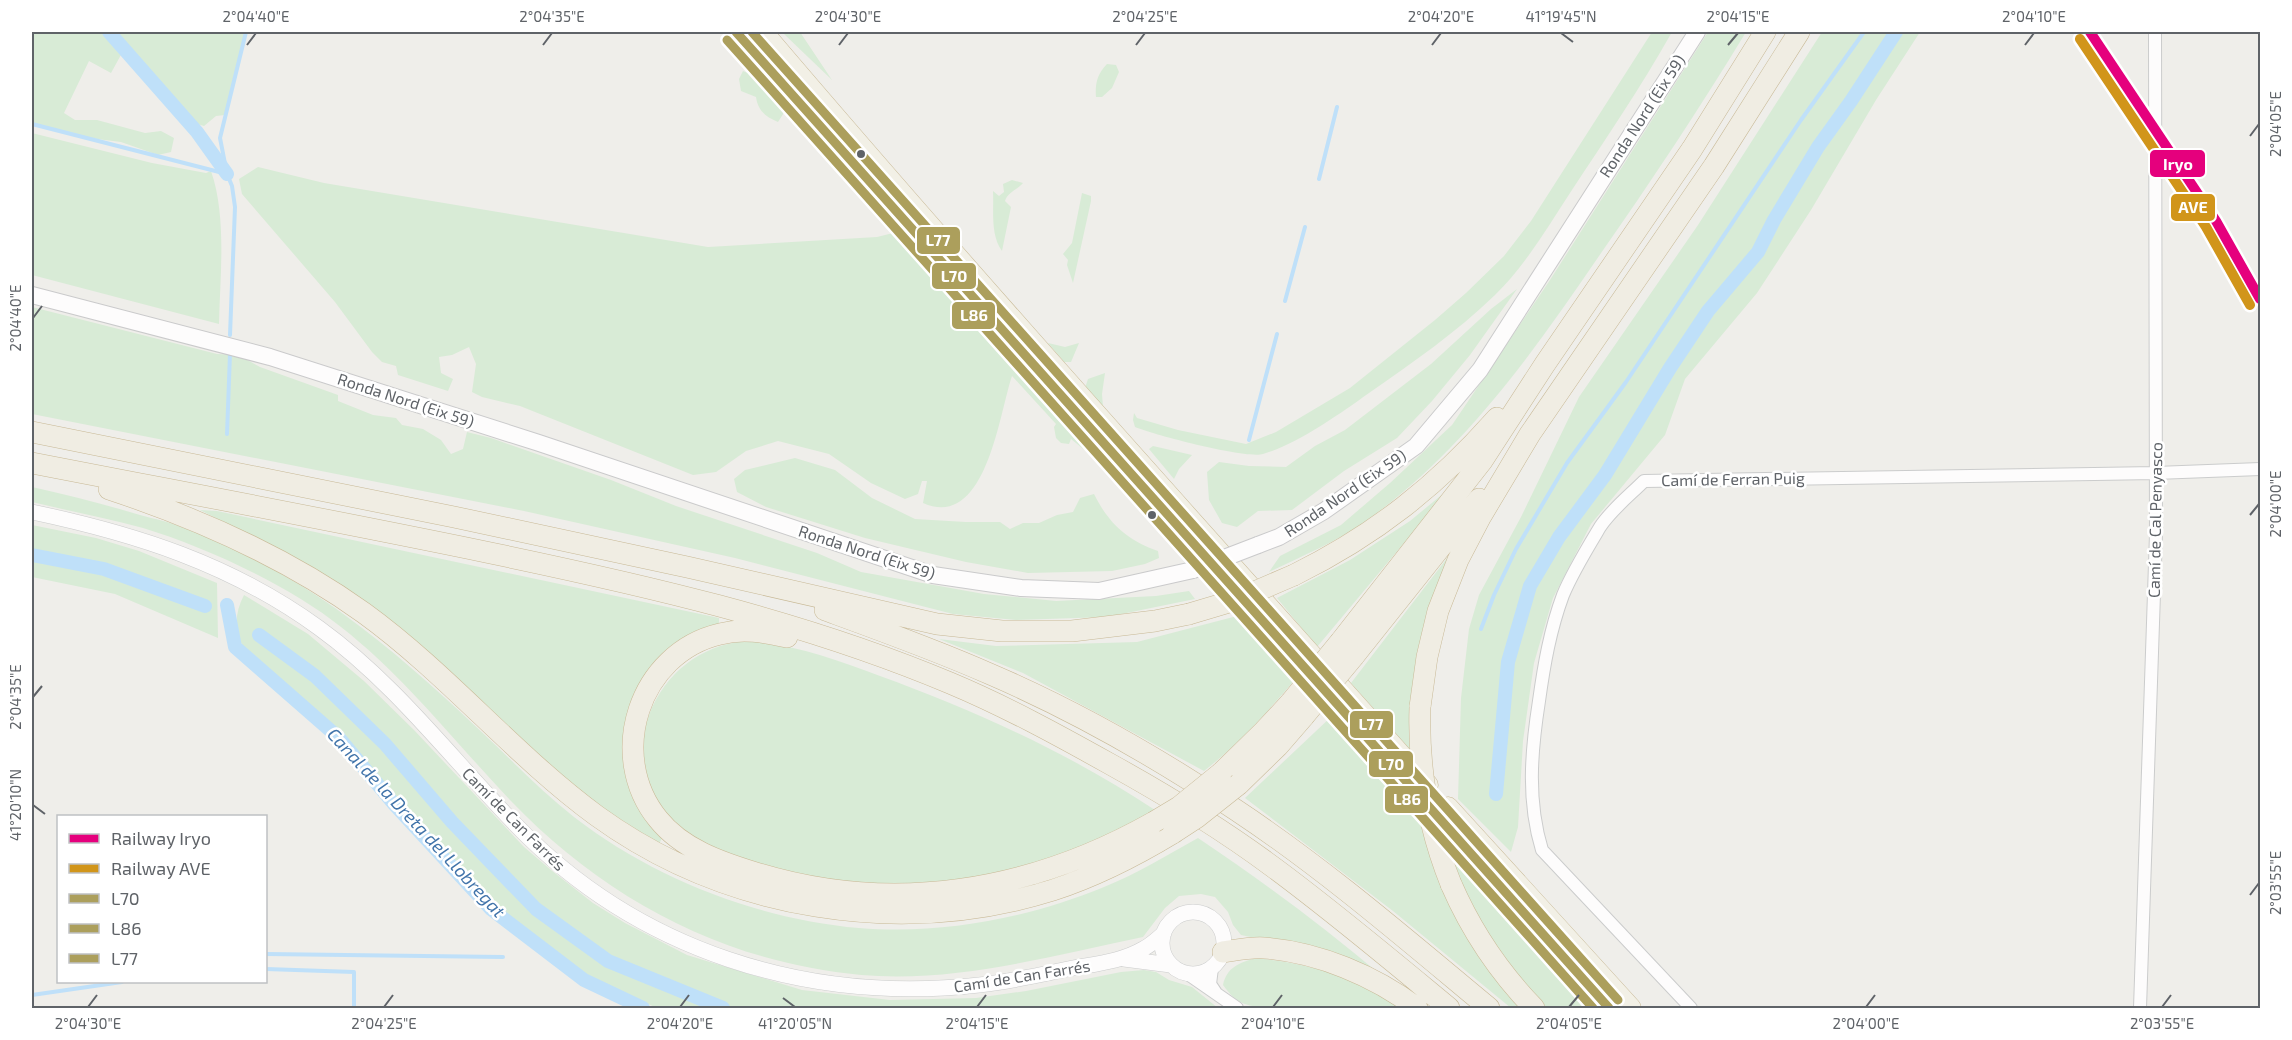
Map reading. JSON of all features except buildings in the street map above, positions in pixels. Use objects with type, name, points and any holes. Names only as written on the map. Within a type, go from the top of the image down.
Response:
[{"type":"highway","points":[[736,32],[1150,498],[1609,1008]]},
{"type":"highway","points":[[763,32],[877,167],[1188,518],[1631,1008]]},
{"type":"highway","points":[[1348,649],[1482,461],[1545,364],[1692,149],[1765,32]]},
{"type":"highway","points":[[1534,1008],[1508,980],[1471,925],[1451,884],[1436,843],[1420,757],[1420,706],[1432,632],[1447,585],[1481,516],[1530,434],[1714,166],[1799,32]]},
{"type":"highway","points":[[32,432],[454,517],[687,567],[899,617],[1002,631],[1072,632],[1155,621],[1236,600],[1294,575],[1361,539],[1426,490],[1476,442],[1545,364]]},
{"type":"highway","points":[[32,463],[181,514],[263,551],[311,579],[393,636],[544,772],[597,816],[654,852],[693,871],[741,889],[784,901],[853,912],[911,913],[955,910],[1022,899],[1054,890],[1120,864],[1203,813],[1257,739],[1298,709],[1530,434]]},
{"type":"highway","points":[[32,463],[319,518],[546,565],[759,616],[882,656],[952,684],[1059,735],[1164,795],[1271,866],[1348,925],[1449,1008]]},
{"type":"highway","points":[[687,567],[804,603],[929,649],[1031,693],[1118,738],[1238,811],[1287,846],[1378,916],[1489,1008]]},
{"type":"highway","points":[[882,656],[750,630],[718,634],[695,642],[684,649],[668,662],[652,682],[640,704],[634,725],[632,744],[635,772],[649,807],[681,840],[705,854],[738,867],[807,885],[848,892],[892,894],[946,892],[1023,878],[1099,851],[1230,779]]},
{"type":"highway","points":[[1218,960],[1263,948],[1304,955],[1355,972],[1418,1008]]},
{"type":"main road","name":"Ronda Nord (Eix 59)","points":[[32,295],[270,357],[539,443],[933,575],[1021,588],[1099,591],[1193,570],[1279,537],[1324,511],[1416,446],[1480,369],[1697,32]]},
{"type":"street","name":"Camí de Cal Penyasco","points":[[2140,1008],[2156,473],[2155,32]]},
{"type":"street","name":"Camí de Ferran Puig","points":[[1690,1008],[1542,850],[1536,832],[1530,776],[1533,736],[1546,648],[1564,593],[1602,525],[1644,481],[2156,473],[2260,469]]},
{"type":"street","name":"Camí de Can Farrés","points":[[32,512],[115,531],[188,555],[245,582],[294,611],[337,642],[374,673],[429,729],[524,833],[575,878],[635,918],[711,953],[753,968],[808,981],[870,989],[910,990],[986,985],[1121,958]]},
{"type":"street","points":[[1121,958],[1142,950],[1164,933],[1173,920],[1182,914],[1192,912],[1203,914],[1212,919],[1222,931],[1224,941],[1210,984],[1216,994]]},
{"type":"street","points":[[1164,933],[1164,952],[1171,965]]},
{"type":"street","points":[[1121,958],[1171,965],[1237,1008]]},
{"type":"street","points":[[1188,974],[1203,973],[1218,960]]},
{"type":"green space","points":[[32,32],[246,32],[225,115],[216,116],[204,126],[187,121],[160,99],[122,53],[111,73],[89,61],[64,113],[75,120],[97,120],[145,133],[161,131],[174,138],[171,152],[158,155],[121,142],[81,137],[32,124]]},
{"type":"green space","points":[[781,32],[800,32],[832,80],[784,34]]},
{"type":"green space","points":[[1652,32],[1672,32],[1648,73],[1535,246],[1495,295],[1434,347],[1318,428],[1276,450],[1263,454],[1253,455],[1220,450],[1135,427],[1134,413],[1137,418],[1178,430],[1246,444],[1276,432],[1350,388],[1435,320],[1504,256],[1531,221]]},
{"type":"green space","points":[[1708,32],[1746,32],[1693,117],[1618,229],[1548,329],[1494,399],[1434,464],[1366,521],[1331,542],[1269,572],[1280,556],[1341,525],[1452,425],[1550,280]]},
{"type":"green space","points":[[1822,32],[1920,32],[1876,100],[1811,210],[1757,293],[1685,379],[1665,435],[1591,524],[1553,598],[1534,663],[1523,741],[1518,827],[1511,852],[1458,799],[1461,698],[1469,629],[1479,595],[1521,517],[1579,397],[1698,225]]},
{"type":"green space","points":[[1107,64],[1116,65],[1119,72],[1112,88],[1102,97],[1096,97],[1097,79]]},
{"type":"green space","points":[[743,71],[755,76],[768,93],[787,108],[778,122],[763,113],[756,97],[741,91],[739,79]]},
{"type":"green space","points":[[32,133],[152,163],[206,173],[211,171],[221,227],[219,324],[32,275]]},
{"type":"green space","points":[[258,167],[324,183],[708,247],[877,237],[893,233],[901,239],[909,240],[922,259],[950,287],[967,314],[989,339],[993,335],[1018,364],[1016,369],[1060,419],[1062,417],[1076,427],[1073,434],[1092,456],[1071,439],[1069,444],[1061,443],[1056,438],[1054,427],[1056,424],[1012,376],[995,440],[986,464],[975,485],[962,500],[944,507],[923,503],[927,481],[922,481],[918,494],[905,499],[871,483],[829,454],[778,441],[746,451],[716,472],[693,475],[520,406],[482,397],[472,392],[476,364],[469,347],[452,355],[439,357],[441,373],[453,379],[448,391],[398,375],[396,366],[382,362],[372,352],[335,302],[242,194],[239,179]]},
{"type":"green space","points":[[1012,180],[1023,183],[1008,195],[1005,201],[1011,207],[1002,251],[994,230],[993,191],[999,196],[1004,192],[1003,184]]},
{"type":"green space","points":[[1082,193],[1091,196],[1091,201],[1073,283],[1067,265],[1068,260],[1063,254],[1072,243]]},
{"type":"green space","points":[[1517,289],[1470,355],[1432,401],[1397,438],[1344,471],[1292,510],[1258,511],[1237,527],[1222,523],[1209,500],[1207,472],[1219,462],[1286,467],[1315,446],[1345,430],[1431,364],[1491,309]]},
{"type":"green space","points":[[32,307],[217,354],[238,355],[260,367],[338,395],[338,401],[373,415],[396,418],[402,425],[423,429],[441,440],[451,454],[463,449],[467,432],[491,438],[611,480],[676,506],[817,553],[861,572],[984,594],[1056,601],[1156,596],[1189,591],[1195,599],[1107,617],[1016,620],[953,614],[735,558],[524,511],[32,414]]},
{"type":"green space","points":[[1048,343],[1065,347],[1079,343],[1071,362],[1064,362]]},
{"type":"green space","points":[[1105,373],[1103,407],[1085,388],[1088,379]]},
{"type":"green space","points":[[1153,446],[1192,455],[1179,469],[1174,479],[1149,449]]},
{"type":"green space","points":[[795,458],[835,470],[872,498],[915,519],[1000,522],[1010,529],[1023,523],[1039,523],[1057,515],[1073,512],[1080,498],[1094,494],[1106,514],[1120,530],[1137,542],[1158,551],[1159,558],[1145,564],[1112,571],[1028,573],[966,562],[865,538],[766,507],[737,492],[734,479],[745,470]]},
{"type":"green space","points":[[32,487],[168,522],[226,546],[288,578],[346,616],[395,654],[574,817],[638,859],[709,892],[783,916],[821,923],[890,930],[953,926],[1015,915],[1075,898],[1128,876],[1198,838],[1292,904],[1382,976],[1323,952],[1241,935],[1233,925],[1228,912],[1215,897],[1201,894],[1179,896],[1165,908],[1143,937],[968,972],[897,976],[861,975],[810,968],[761,956],[714,940],[669,920],[626,895],[586,867],[547,835],[510,800],[387,667],[320,612],[246,569],[168,536],[32,502]]},
{"type":"green space","points":[[1450,488],[1317,647],[1277,598],[1350,560],[1410,521]]},
{"type":"green space","points":[[200,510],[217,511],[719,618],[719,624],[685,637],[659,659],[624,735],[624,757],[634,798],[643,816],[662,838],[659,844],[589,799],[315,569]]},
{"type":"green space","points":[[32,525],[96,538],[139,551],[217,583],[218,638],[115,594],[32,577]]},
{"type":"green space","points":[[1451,553],[1435,590],[1416,687],[1411,751],[1351,683]]},
{"type":"green space","points":[[244,595],[308,634],[364,681],[414,730],[524,847],[551,870],[593,903],[625,923],[687,955],[802,990],[890,1000],[976,998],[1026,991],[1121,972],[1144,970],[1156,972],[1169,980],[1192,987],[1218,1008],[657,1008],[590,978],[492,903],[438,846],[336,730],[245,650],[237,630],[238,609]]},
{"type":"green space","points":[[1241,615],[1298,676],[1242,738],[1204,771],[1023,673],[939,639],[996,646],[1137,642]]},
{"type":"green space","points":[[744,641],[779,645],[830,658],[951,703],[1056,752],[1155,810],[1116,833],[1031,867],[931,882],[877,884],[851,882],[796,873],[720,851],[686,833],[663,810],[651,788],[643,766],[640,745],[642,734],[656,700],[674,674],[686,664],[713,649]]},
{"type":"green space","points":[[1332,716],[1415,810],[1454,911],[1524,1008],[1511,1008],[1393,911],[1245,798]]},
{"type":"green space","points":[[1446,838],[1594,1008],[1547,1008],[1517,975],[1498,951],[1480,921],[1463,887]]},
{"type":"green space","points":[[1256,958],[1296,964],[1331,973],[1365,987],[1400,1008],[1267,1008],[1247,1005],[1232,996],[1223,985],[1231,970]]},
{"type":"waterway","points":[[109,32],[197,132],[227,174]]},
{"type":"waterway","points":[[230,335],[235,207],[220,138],[246,32]]},
{"type":"waterway","points":[[1481,629],[1516,549],[1567,463],[1626,382],[1801,120],[1864,32]]},
{"type":"waterway","points":[[1496,794],[1508,662],[1530,586],[1559,537],[1605,475],[1670,368],[1708,311],[1758,252],[1774,220],[1818,147],[1896,32]]},
{"type":"waterway","points":[[1319,179],[1337,107]]},
{"type":"waterway","points":[[32,124],[227,174]]},
{"type":"waterway","points":[[1285,301],[1305,227]]},
{"type":"waterway","points":[[1249,440],[1277,334]]},
{"type":"waterway","points":[[227,434],[230,354]]},
{"type":"waterway","points":[[32,555],[104,569],[205,606]]},
{"type":"waterway","name":"Canal de la Dreta del Llobregat","points":[[227,605],[235,647],[339,738],[394,804],[491,909],[584,980],[643,1008]]},
{"type":"waterway","points":[[259,635],[315,676],[385,744],[452,822],[536,909],[608,961],[723,1008]]},
{"type":"waterway","points":[[267,954],[503,957]]},
{"type":"waterway","points":[[267,969],[354,972],[354,1008]]},
{"type":"waterway","points":[[32,995],[115,983]]},
{"type":"rail line","name":"Iryo","points":[[2090,32],[2216,221],[2260,299]]},
{"type":"rail line","name":"AVE","points":[[2080,39],[2206,227],[2250,305]]},
{"type":"transit line","name":"L70","points":[[736,32],[1609,1008]]},
{"type":"transit line","name":"L77","points":[[752,32],[1618,1000]]},
{"type":"transit line","name":"L86","points":[[727,40],[1593,1008]]}]
